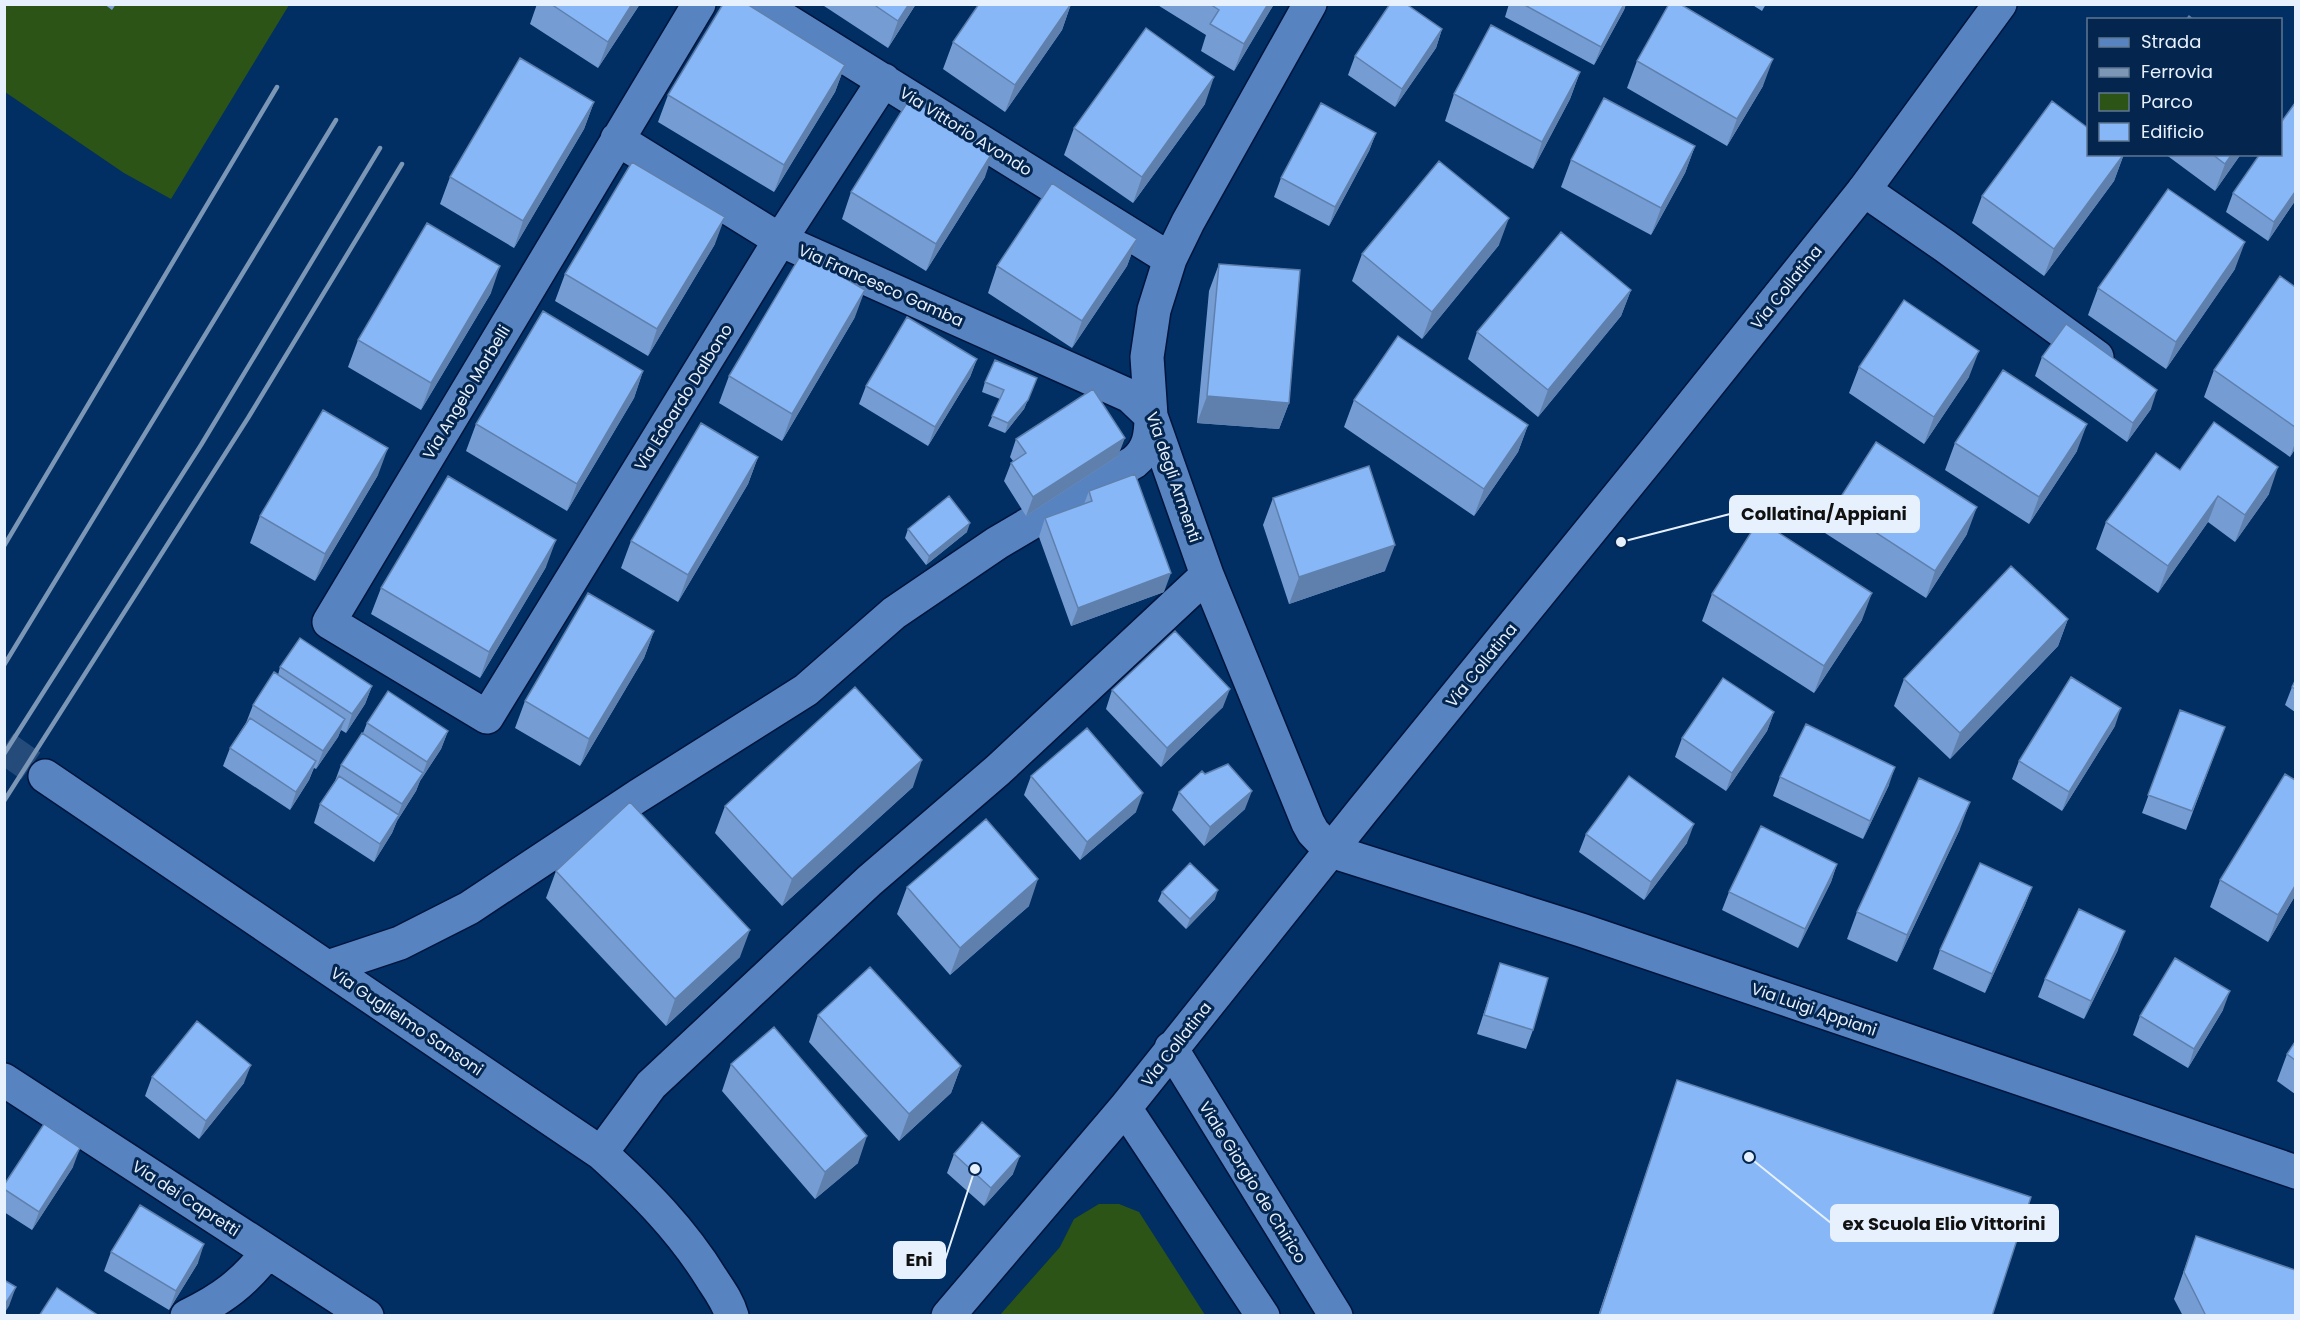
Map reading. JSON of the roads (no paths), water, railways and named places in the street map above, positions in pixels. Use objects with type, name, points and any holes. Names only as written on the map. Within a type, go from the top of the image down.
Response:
[{"type":"street","name":"Via Angelo Morbelli","points":[[487,717],[329,622],[699,4]]},
{"type":"street","name":"Via Vittorio Avondo","points":[[760,4],[1170,259]]},
{"type":"street","name":"Via degli Armenti","points":[[1310,4],[1188,222],[1170,259],[1156,301],[1148,343],[1147,375],[1151,416],[1208,575],[1308,823],[1317,837],[1331,851]]},
{"type":"street","name":"Via Collatina","points":[[948,1316],[1125,1108],[1864,190],[2000,4]]},
{"type":"street","name":"Via Edoardo Dalbono","points":[[487,717],[780,240],[884,80]]},
{"type":"street","name":"Via Francesco Gamba","points":[[617,139],[780,240],[1115,388],[1130,396],[1151,416]]},
{"type":"street","points":[[1864,190],[1946,246],[2122,376]]},
{"type":"street","points":[[327,967],[400,943],[469,908],[638,796],[806,690],[894,613],[997,543],[1138,458],[1148,443],[1151,416]]},
{"type":"street","points":[[601,1153],[651,1085],[869,881],[998,770],[1208,575]]},
{"type":"street","name":"Via Guglielmo Sansoni","points":[[45,776],[601,1153],[674,1225],[698,1256],[734,1313]]},
{"type":"street","name":"Via Luigi Appiani","points":[[1331,851],[1581,930],[2295,1172]]},
{"type":"street","name":"Viale Giorgio de Chirico","points":[[1171,1048],[1336,1316]]},
{"type":"street","name":"Via dei Capretti","points":[[4,1080],[367,1316]]},
{"type":"street","points":[[1125,1108],[1263,1316]]},
{"type":"street","points":[[187,1316],[232,1290],[248,1277],[268,1252]]},
{"type":"tunnel","points":[[4,747],[45,776]]},
{"type":"railway","points":[[4,546],[277,87]]},
{"type":"railway","points":[[4,665],[336,120]]},
{"type":"railway","points":[[4,754],[201,445],[380,148]]},
{"type":"railway","points":[[4,801],[248,418],[402,164]]},
{"type":"place","name":"Collatina/Appiani","points":[[1621,542]]},
{"type":"place","name":"ex Scuola Elio Vittorini","points":[[1749,1157]]},
{"type":"place","name":"Eni","points":[[975,1169]]}]
